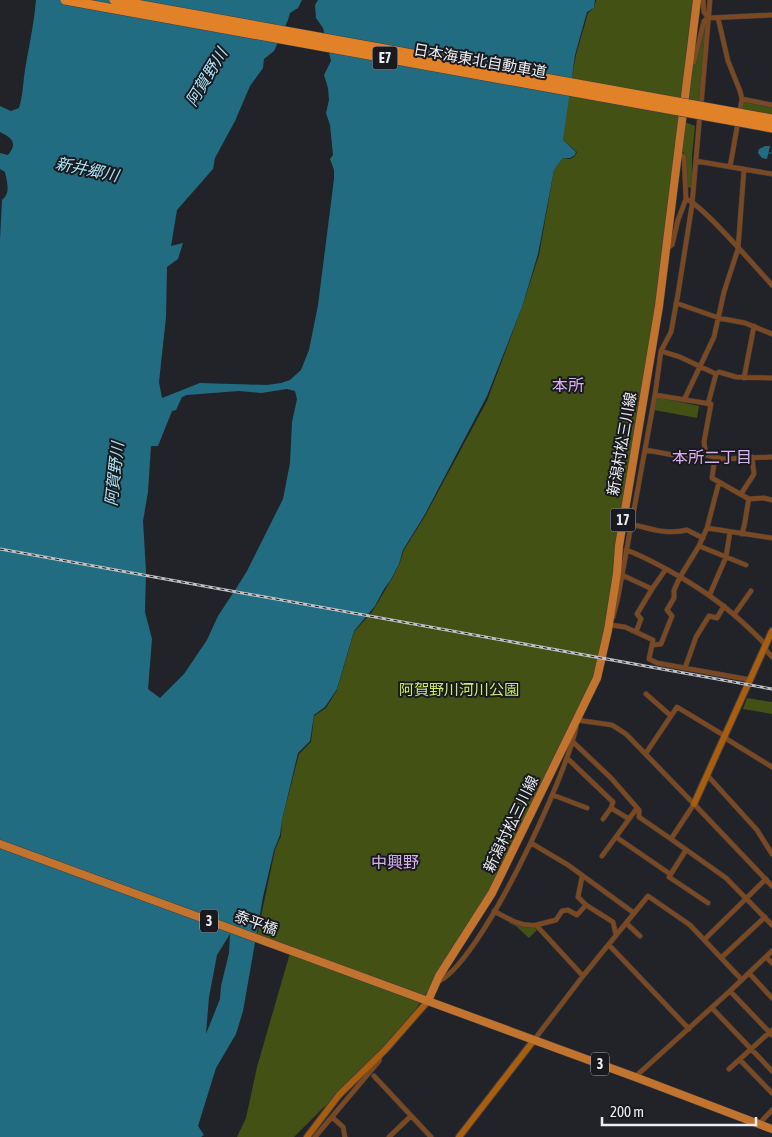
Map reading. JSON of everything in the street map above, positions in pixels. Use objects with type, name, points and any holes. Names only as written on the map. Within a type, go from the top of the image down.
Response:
[{"type":"highway","name":"日本海東北自動車道","points":[[64,0],[772,128]]},
{"type":"highway","name":"日本海東北自動車道","points":[[114,0],[772,119]]},
{"type":"main road","name":"新潟村松三川線","points":[[428,1000],[437,982],[492,893],[597,678],[609,627],[619,546],[659,306],[697,0]]},
{"type":"main road","name":"泰平橋","points":[[0,844],[428,1000]]},
{"type":"main road","name":"3","points":[[428,1000],[772,1129]]},
{"type":"street","points":[[704,0],[704,12],[708,18]]},
{"type":"street","points":[[710,0],[692,201],[676,303],[671,332],[661,352],[646,450],[616,608],[609,627],[625,627],[653,640],[649,659],[657,663],[751,680]]},
{"type":"street","points":[[689,65],[694,62],[704,22],[708,18],[772,15]]},
{"type":"street","points":[[718,18],[728,61],[742,99],[730,167]]},
{"type":"street","points":[[742,99],[772,104]]},
{"type":"street","points":[[666,249],[672,245],[678,220],[686,199],[684,157],[678,153]]},
{"type":"street","points":[[696,161],[772,174]]},
{"type":"street","points":[[684,400],[714,337],[724,292],[738,249],[744,169]]},
{"type":"street","points":[[686,199],[692,201],[772,285]]},
{"type":"street","points":[[676,303],[719,318],[746,323],[772,334]]},
{"type":"street","points":[[744,378],[754,326]]},
{"type":"street","points":[[661,352],[680,357],[716,374],[719,372],[744,378],[772,378]]},
{"type":"street","points":[[706,455],[704,442],[710,404],[708,404],[716,374]]},
{"type":"street","points":[[655,395],[708,404]]},
{"type":"street","points":[[646,450],[689,458],[706,455],[736,459],[772,457]]},
{"type":"street","points":[[715,457],[712,478],[749,499],[764,498],[772,500]]},
{"type":"street","points":[[741,494],[754,474],[752,457]]},
{"type":"street","points":[[653,645],[661,644],[669,626],[672,616],[667,610],[674,598],[674,590],[680,577],[703,538],[719,482]]},
{"type":"street","points":[[742,534],[746,523],[744,516],[749,499]]},
{"type":"street","points":[[631,524],[664,532],[676,533],[687,530],[703,538]]},
{"type":"street","points":[[707,528],[772,538]]},
{"type":"street","points":[[710,594],[726,557],[730,532]]},
{"type":"street","points":[[699,546],[746,565]]},
{"type":"street","points":[[626,550],[638,554],[710,594],[734,615],[765,647],[772,657]]},
{"type":"street","points":[[636,632],[641,619],[637,614],[666,569]]},
{"type":"street","points":[[622,575],[652,589]]},
{"type":"street","points":[[734,615],[751,591]]},
{"type":"street","points":[[685,668],[696,637],[709,616],[717,618],[724,606]]},
{"type":"street","points":[[671,840],[694,804],[772,631]]},
{"type":"street","points":[[646,694],[670,715]]},
{"type":"street","points":[[646,753],[677,707],[772,767]]},
{"type":"street","points":[[437,982],[457,967],[477,939],[531,843],[553,795],[567,758],[573,742],[578,718],[620,729],[646,753],[772,886]]},
{"type":"street","points":[[573,742],[611,778],[637,808],[639,817],[726,878],[772,926]]},
{"type":"street","points":[[567,758],[613,802],[603,819]]},
{"type":"street","points":[[708,775],[757,830],[772,854]]},
{"type":"street","points":[[553,795],[587,808]]},
{"type":"street","points":[[611,808],[629,819]]},
{"type":"street","points":[[602,856],[637,808]]},
{"type":"street","points":[[616,837],[708,903]]},
{"type":"street","points":[[531,843],[568,865],[634,913]]},
{"type":"street","points":[[670,874],[686,850]]},
{"type":"street","points":[[582,877],[578,897],[586,905],[613,922],[616,935]]},
{"type":"street","points":[[704,940],[766,879]]},
{"type":"street","points":[[459,1137],[583,976],[648,896],[684,920],[742,980]]},
{"type":"street","points":[[494,911],[527,926],[556,920],[562,911],[568,910],[578,914],[586,905]]},
{"type":"street","points":[[721,958],[765,917]]},
{"type":"street","points":[[626,923],[640,936]]},
{"type":"street","points":[[536,925],[583,976]]},
{"type":"street","points":[[609,945],[689,1029]]},
{"type":"street","points":[[636,1077],[772,951]]},
{"type":"street","points":[[766,957],[772,963]]},
{"type":"street","points":[[749,974],[772,998]]},
{"type":"street","points":[[730,991],[771,1032],[730,1069]]},
{"type":"street","points":[[307,1137],[339,1095],[381,1054],[428,1000]]},
{"type":"street","points":[[712,1008],[772,1071]]},
{"type":"street","points":[[315,1137],[378,1061],[381,1054]]},
{"type":"street","points":[[740,1060],[772,1094]]},
{"type":"street","points":[[374,1076],[431,1137]]},
{"type":"street","points":[[759,1124],[772,1110]]},
{"type":"street","points":[[390,1137],[411,1116]]},
{"type":"street","points":[[332,1117],[343,1127],[345,1137]]},
{"type":"green space","name":"阿賀野川河川公園","points":[[596,0],[693,0],[680,121],[654,324],[608,621],[595,676],[489,894],[413,1013],[381,1051],[294,1137],[237,1137],[246,1118],[257,1067],[290,953],[256,940],[275,850],[281,836],[282,820],[299,754],[311,742],[314,716],[326,708],[337,690],[354,632],[372,612],[390,582],[404,550],[425,516],[487,401],[539,255],[554,170],[563,158],[570,159],[577,152],[563,140],[568,96],[576,55],[588,13],[594,8]]},
{"type":"green space","points":[[706,22],[699,102],[687,99],[689,73],[695,63]]},
{"type":"green space","points":[[744,102],[772,107],[772,115],[741,109]]},
{"type":"green space","points":[[685,122],[695,126],[692,156],[692,188],[686,187],[686,157],[682,150]]},
{"type":"green space","points":[[656,397],[699,406],[697,418],[654,410]]},
{"type":"green space","points":[[747,698],[772,702],[772,714],[743,709]]},
{"type":"green space","points":[[509,921],[537,930],[529,938],[516,926],[509,923]]},
{"type":"water","points":[[36,0],[302,0],[298,8],[290,13],[274,51],[264,59],[263,68],[250,86],[235,121],[215,158],[213,169],[177,210],[171,246],[183,243],[178,259],[167,267],[166,317],[159,382],[162,398],[200,383],[267,385],[281,383],[290,380],[301,370],[309,350],[318,305],[334,179],[334,170],[330,159],[333,155],[330,125],[326,113],[329,100],[328,88],[324,75],[331,61],[323,28],[316,18],[315,5],[318,0],[595,0],[594,8],[587,12],[575,55],[563,140],[576,152],[570,158],[563,158],[554,170],[538,254],[522,307],[487,396],[424,516],[403,550],[399,564],[390,581],[375,606],[354,631],[337,689],[325,707],[314,715],[310,741],[298,753],[280,835],[274,850],[263,897],[243,1011],[236,1034],[216,1068],[198,1126],[204,1135],[201,1137],[0,1137],[0,240],[2,200],[7,194],[8,187],[5,172],[0,169],[0,153],[8,155],[13,144],[8,136],[0,132],[0,106],[11,111],[19,108]],"holes":[[[287,389],[295,391],[297,399],[292,422],[290,463],[283,499],[247,571],[218,616],[207,640],[184,674],[160,698],[148,689],[152,639],[145,612],[146,571],[143,521],[148,492],[151,446],[158,446],[172,411],[176,410],[182,397],[239,391],[261,393]],[[230,934],[229,953],[221,986],[220,999],[206,1034],[209,997],[217,955]]]},
{"type":"water","points":[[770,146],[767,159],[762,158],[758,153],[759,149]]},
{"type":"waterway","points":[[767,153],[772,153]]},
{"type":"railway","points":[[0,549],[772,689]]},
{"type":"district","name":"本所","points":[[568,385]]},
{"type":"district","name":"本所二丁目","points":[[712,457]]},
{"type":"district","name":"中興野","points":[[395,862]]},
{"type":"water label","name":"阿賀野川","points":[[206,77]]},
{"type":"water label","name":"新井郷川","points":[[87,169]]},
{"type":"water label","name":"阿賀野川","points":[[114,474]]}]
